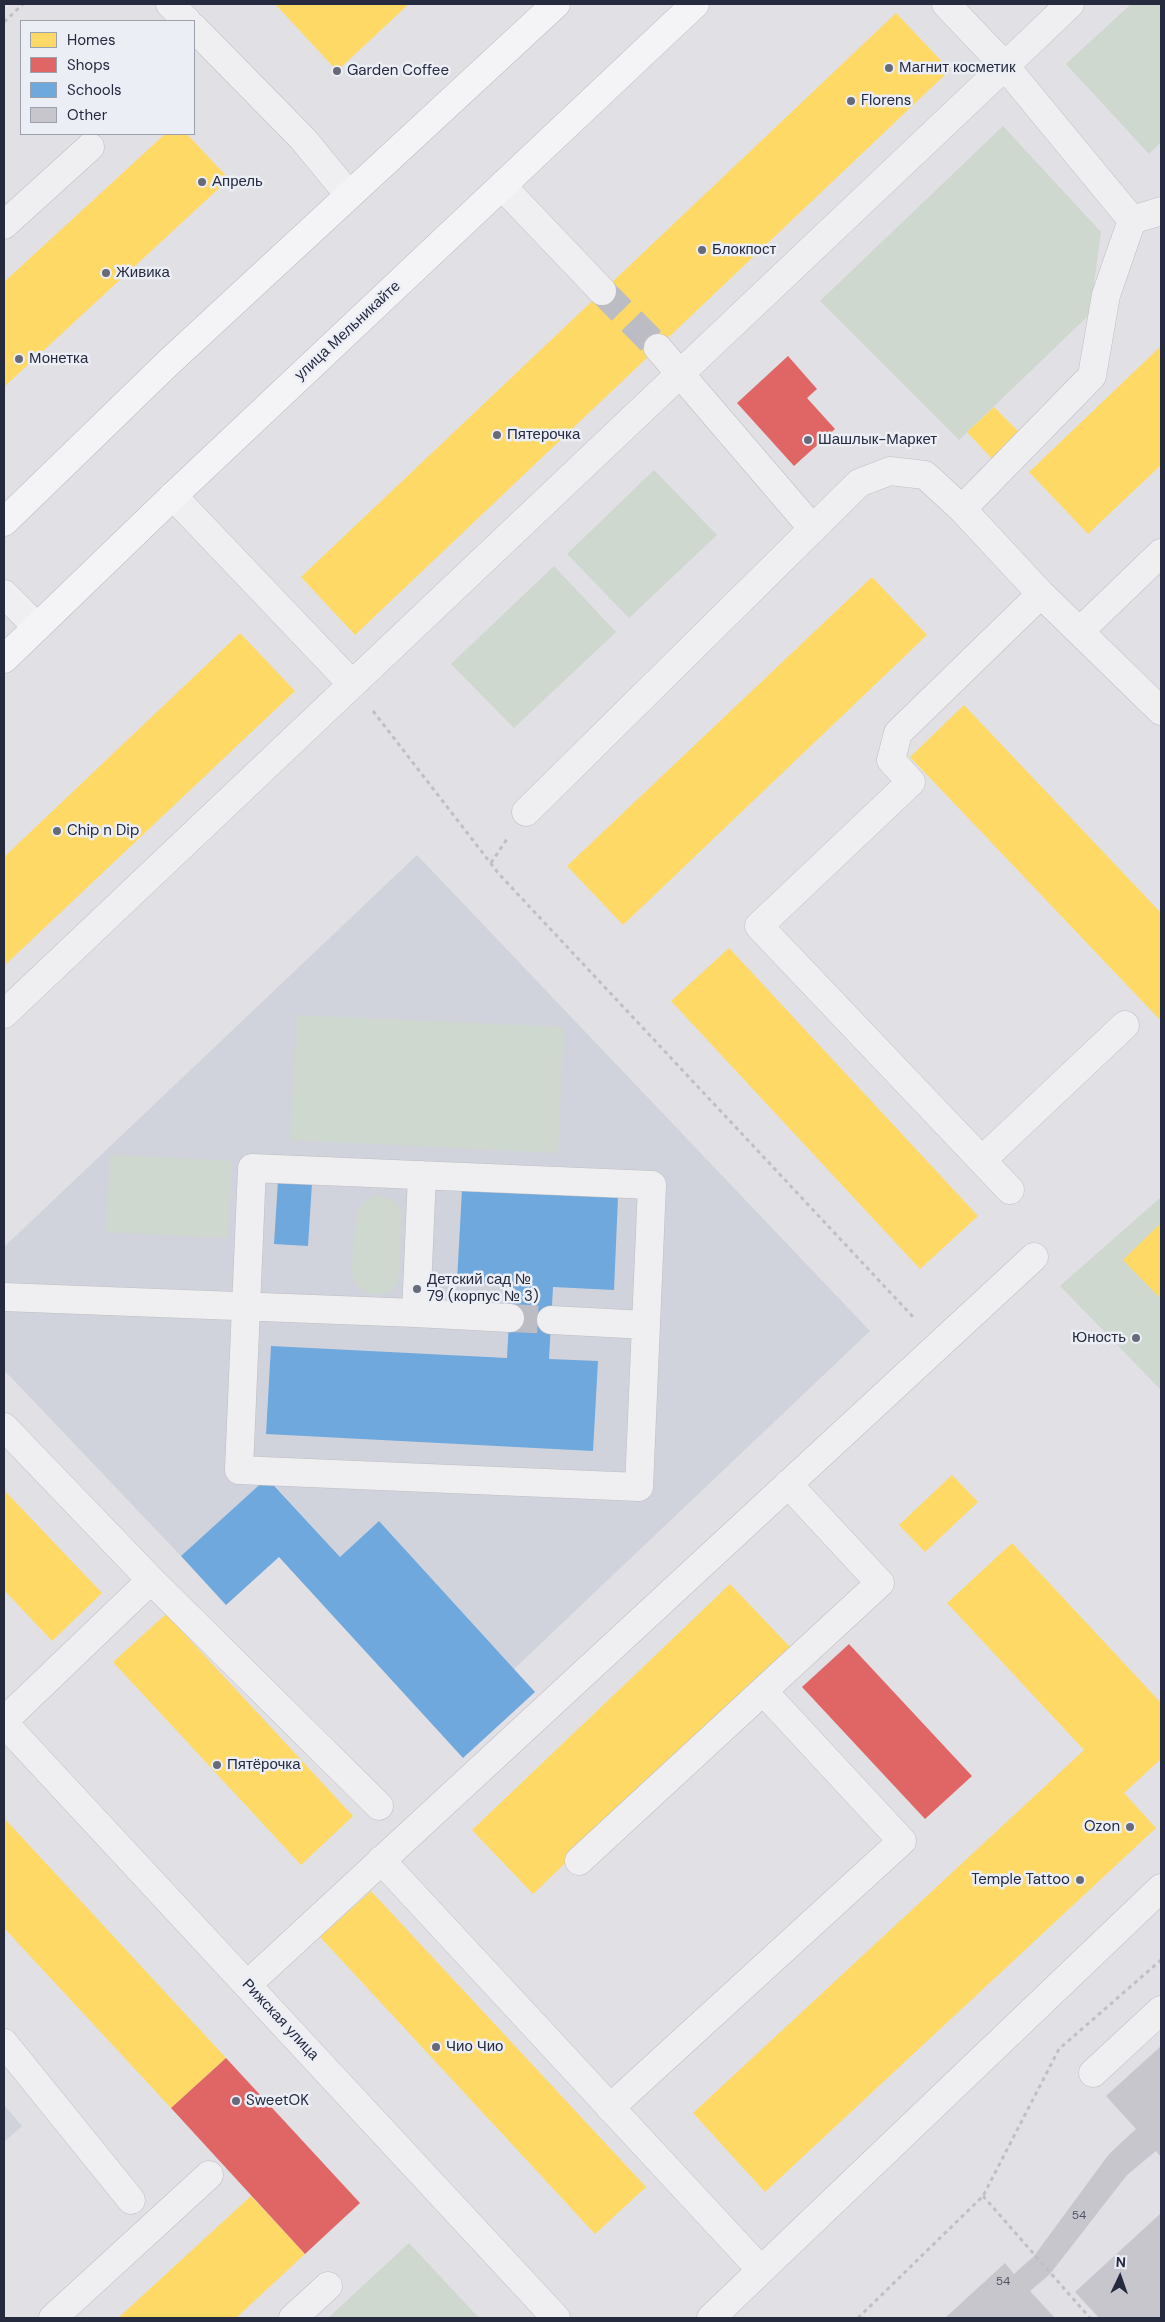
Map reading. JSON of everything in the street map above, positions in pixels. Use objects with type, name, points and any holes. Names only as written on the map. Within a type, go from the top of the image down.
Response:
[{"type":"main road","points":[[4,522],[168,364],[556,4]]},
{"type":"main road","name":"улица Мельникайте","points":[[4,659],[173,496],[695,4]]},
{"type":"street","points":[[170,4],[186,20]]},
{"type":"street","points":[[946,4],[1005,66],[1132,220]]},
{"type":"street","points":[[4,1014],[1070,4]]},
{"type":"street","points":[[195,29],[303,139],[349,195]]},
{"type":"street","points":[[4,225],[90,147]]},
{"type":"street","points":[[502,186],[602,291]]},
{"type":"street","points":[[1132,220],[1161,211]]},
{"type":"street","points":[[962,509],[1092,376],[1106,295],[1132,220]]},
{"type":"street","points":[[658,348],[813,529]]},
{"type":"street","points":[[526,812],[859,483],[890,471],[925,475],[962,509],[1041,594],[1161,711]]},
{"type":"street","points":[[173,496],[352,684]]},
{"type":"street","points":[[1080,632],[1161,553]]},
{"type":"street","points":[[4,594],[37,627]]},
{"type":"street","points":[[1010,1190],[759,926],[911,782],[891,760],[898,733],[1041,594]]},
{"type":"street","points":[[982,1160],[1125,1025]]},
{"type":"street","points":[[252,1168],[422,1175],[652,1185],[639,1487],[239,1470],[252,1168]]},
{"type":"street","points":[[416,1314],[422,1175]]},
{"type":"street","points":[[247,1985],[1034,1257]]},
{"type":"street","points":[[4,1297],[510,1318]]},
{"type":"street","points":[[551,1320],[646,1325]]},
{"type":"street","points":[[4,1427],[151,1580],[379,1806]]},
{"type":"street","points":[[579,1861],[880,1583],[788,1484]]},
{"type":"street","points":[[4,1722],[151,1580]]},
{"type":"street","points":[[610,2108],[902,1841],[763,1691]]},
{"type":"street","name":"Рижская улица","points":[[4,1722],[556,2318]]},
{"type":"street","points":[[382,1860],[761,2270]]},
{"type":"street","points":[[711,2318],[1161,1888]]},
{"type":"street","points":[[1093,2073],[1161,2010]]},
{"type":"street","points":[[4,2043],[131,2200]]},
{"type":"street","points":[[53,2318],[209,2175]]},
{"type":"street","points":[[293,2318],[328,2286]]},
{"type":"path","points":[[4,22],[23,4]]},
{"type":"path","points":[[352,684],[499,874],[914,1320],[922,1313]]},
{"type":"path","points":[[858,2318],[983,2196],[1059,2049],[1161,1960]]},
{"type":"path","points":[[983,2196],[1090,2318]]},
{"type":"shaded area","points":[[1131,4],[1161,4],[1161,142],[1149,154],[1066,64]]},
{"type":"shaded area","points":[[1003,126],[1101,232],[1090,314],[959,440],[820,301]]},
{"type":"shaded area","points":[[654,470],[717,535],[629,618],[567,554]]},
{"type":"shaded area","points":[[554,566],[616,632],[514,728],[451,664]]},
{"type":"shaded area","name":"Детский сад № 79 (корпус № 3)","points":[[417,855],[870,1331],[514,1669],[379,1521],[340,1557],[268,1478],[181,1556],[4,1370],[4,1247]]},
{"type":"shaded area","points":[[296,1015],[564,1027],[558,1153],[290,1140]]},
{"type":"shaded area","points":[[110,1155],[232,1161],[228,1238],[106,1232]]},
{"type":"shaded area","points":[[373,1196],[390,1199],[402,1211],[398,1282],[389,1292],[383,1294],[372,1294],[361,1290],[354,1281],[352,1272],[357,1211],[362,1204]]},
{"type":"shaded area","name":"Юность","points":[[1161,1197],[1161,1390],[1060,1286]]},
{"type":"shaded area","points":[[4,2105],[22,2126],[4,2142]]},
{"type":"shaded area","points":[[409,2243],[479,2318],[328,2318]]},
{"type":"building: Homes","points":[[275,4],[409,4],[337,71]]},
{"type":"building: Homes","points":[[896,13],[950,70],[355,635],[301,577]]},
{"type":"building: Homes","points":[[164,135],[188,135],[229,179],[4,387],[4,282]]},
{"type":"building: Homes","points":[[1161,346],[1161,465],[1088,534],[1029,472]]},
{"type":"building: Homes","points":[[994,407],[1023,436],[995,462],[967,432]]},
{"type":"building: Homes","points":[[872,577],[927,635],[623,925],[567,866]]},
{"type":"building: Homes","points":[[240,633],[295,691],[4,966],[4,857]]},
{"type":"building: Homes","points":[[964,705],[1161,913],[1161,1021],[910,757]]},
{"type":"building: Homes","points":[[729,948],[978,1216],[920,1269],[671,1001]]},
{"type":"building: Homes","points":[[1161,1223],[1161,1299],[1123,1260]]},
{"type":"building: Homes","points":[[952,1475],[978,1502],[925,1552],[899,1525]]},
{"type":"building: Homes","points":[[4,1490],[102,1593],[52,1641],[4,1590]]},
{"type":"building: Homes","points":[[1012,1543],[1161,1703],[1161,1759],[1124,1793],[1156,1828],[765,2192],[693,2113],[1084,1750],[947,1603]]},
{"type":"building: Homes","points":[[730,1584],[791,1648],[533,1894],[472,1830]]},
{"type":"building: Homes","points":[[166,1614],[353,1816],[301,1865],[113,1662]]},
{"type":"building: Homes","points":[[4,1818],[226,2058],[171,2108],[4,1928]]},
{"type":"building: Homes","points":[[371,1891],[646,2187],[595,2234],[320,1937]]},
{"type":"building: Homes","points":[[251,2196],[305,2254],[236,2318],[118,2318]]},
{"type":"building: Shops","points":[[788,356],[817,389],[807,398],[835,429],[794,466],[737,403]]},
{"type":"building: Shops","points":[[849,1644],[972,1776],[925,1819],[802,1687]]},
{"type":"building: Shops","points":[[226,2058],[360,2203],[305,2254],[171,2108]]},
{"type":"building: Schools","points":[[278,1181],[312,1183],[308,1246],[274,1244]]},
{"type":"building: Schools","points":[[462,1190],[618,1197],[614,1290],[553,1287],[549,1359],[598,1361],[593,1451],[266,1434],[271,1346],[507,1358],[511,1284],[457,1281]]},
{"type":"building: Schools","points":[[267,1478],[340,1557],[379,1521],[535,1692],[463,1758],[279,1557],[226,1605],[181,1556]]},
{"type":"building: Other","points":[[1161,2046],[1161,2157],[1156,2151],[1127,2175],[1050,2274],[1030,2291],[1055,2318],[945,2318],[1005,2263],[1014,2274],[1034,2256],[1109,2154],[1136,2129],[1106,2096]]},
{"type":"building: Other","points":[[1161,2213],[1161,2318],[1099,2318],[1075,2292]]},
{"type":"tunnel","points":[[602,291],[658,348]]},
{"type":"tunnel","points":[[510,1318],[551,1320]]},
{"type":"place","name":"Магнит косметик","points":[[889,68]]},
{"type":"place","name":"Garden Coffee","points":[[337,71]]},
{"type":"place","name":"Florens","points":[[851,101]]},
{"type":"place","name":"Апрель","points":[[202,182]]},
{"type":"place","name":"Блокпост","points":[[702,250]]},
{"type":"place","name":"Живика","points":[[106,273]]},
{"type":"place","name":"Монетка","points":[[19,359]]},
{"type":"place","name":"Пятерочка","points":[[497,435]]},
{"type":"place","name":"Шашлык-Маркет","points":[[808,440]]},
{"type":"place","name":"Chip n Dip","points":[[57,831]]},
{"type":"place","name":"Детский сад № 79 (корпус № 3)","points":[[417,1289]]},
{"type":"place","name":"Юность","points":[[1136,1338]]},
{"type":"place","name":"Пятёрочка","points":[[217,1765]]},
{"type":"place","name":"Ozon","points":[[1130,1827]]},
{"type":"place","name":"Temple Tattoo","points":[[1080,1880]]},
{"type":"place","name":"Чио Чио","points":[[436,2047]]},
{"type":"place","name":"SweetOK","points":[[236,2101]]}]
